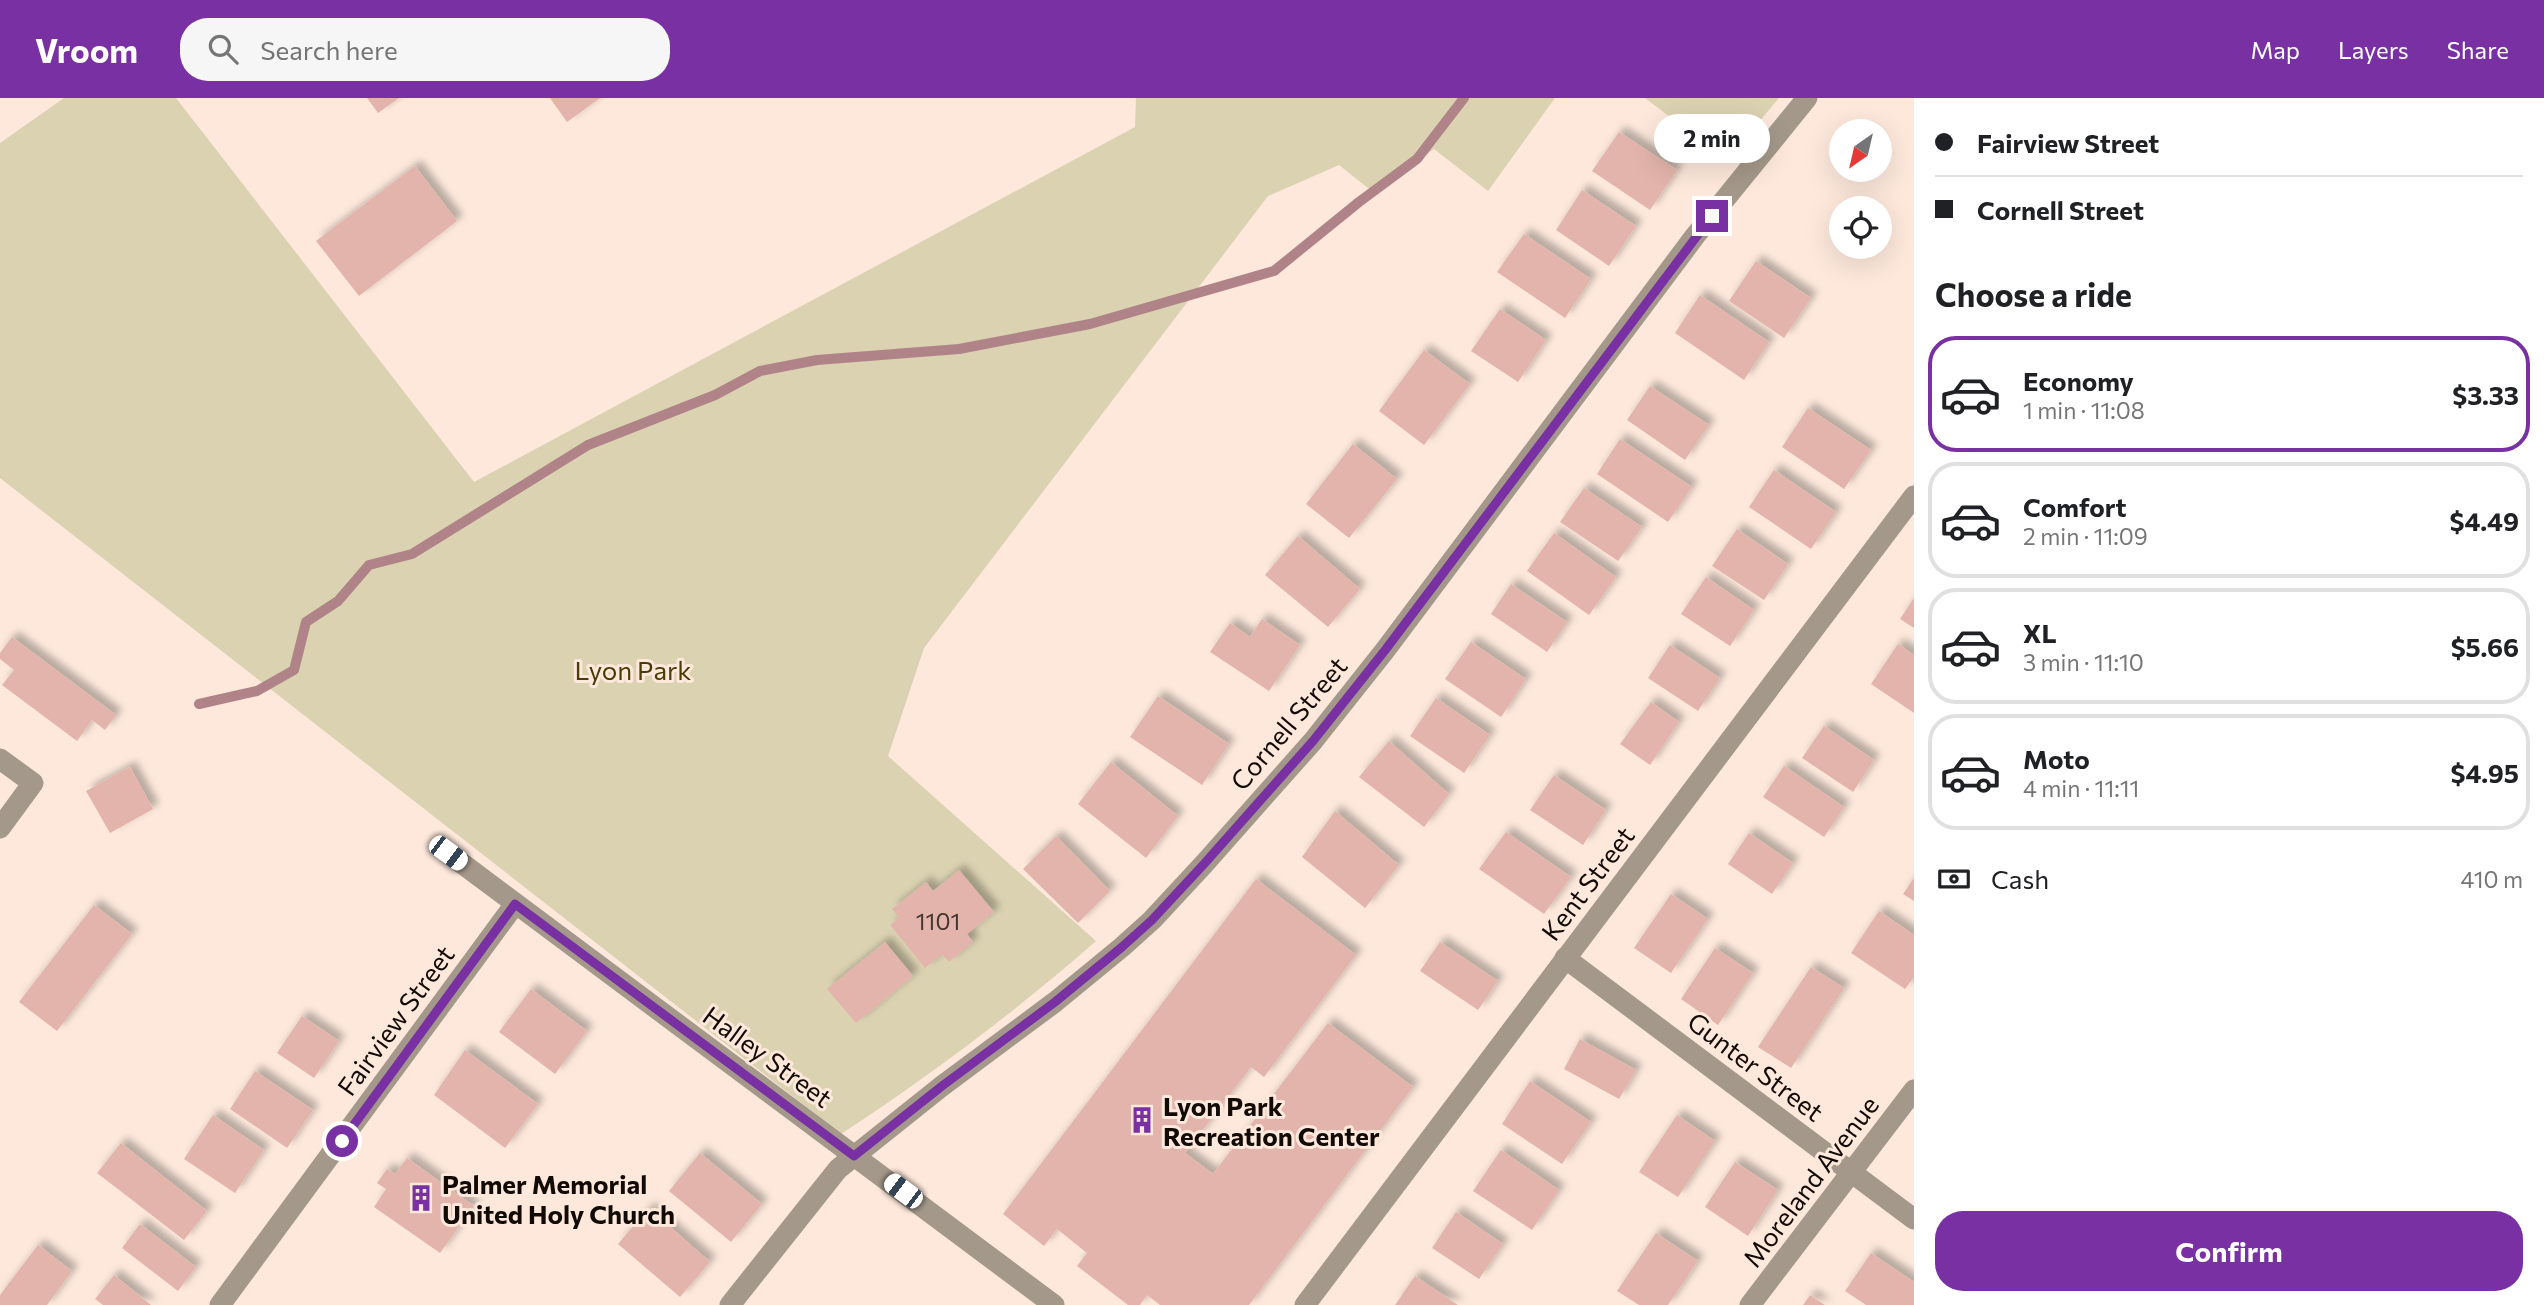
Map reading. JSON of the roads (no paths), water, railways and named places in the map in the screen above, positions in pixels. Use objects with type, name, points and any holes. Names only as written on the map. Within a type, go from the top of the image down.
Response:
[{"type":"street","name":"Cornell Street","points":[[730,1305],[838,1169],[1122,947],[1152,920],[1204,864],[1313,741],[1378,660],[1695,236],[1807,98]]},
{"type":"street","name":"Kent Street","points":[[1305,1305],[1914,496]]},
{"type":"street","points":[[0,759],[33,783],[0,828]]},
{"type":"street","name":"Halley Street","points":[[448,853],[1054,1305]]},
{"type":"street","name":"Fairview Street","points":[[220,1305],[515,904]]},
{"type":"street","name":"Gunter Street","points":[[1565,958],[1914,1219]]},
{"type":"street","name":"Moreland Avenue","points":[[1750,1305],[1914,1090]]},
{"type":"waterway","points":[[199,704],[257,691],[294,670],[306,622],[338,601],[369,565],[412,554],[588,445],[715,395],[760,371],[817,360],[959,349],[1090,324],[1274,271],[1417,159],[1464,98]]},
{"type":"place","name":"Lyon Park Recreation Center","points":[[1142,1120]]},
{"type":"place","name":"Palmer Memorial United Holy Church","points":[[421,1198]]},
{"type":"park label","name":"Lyon Park","points":[[633,669]]}]
